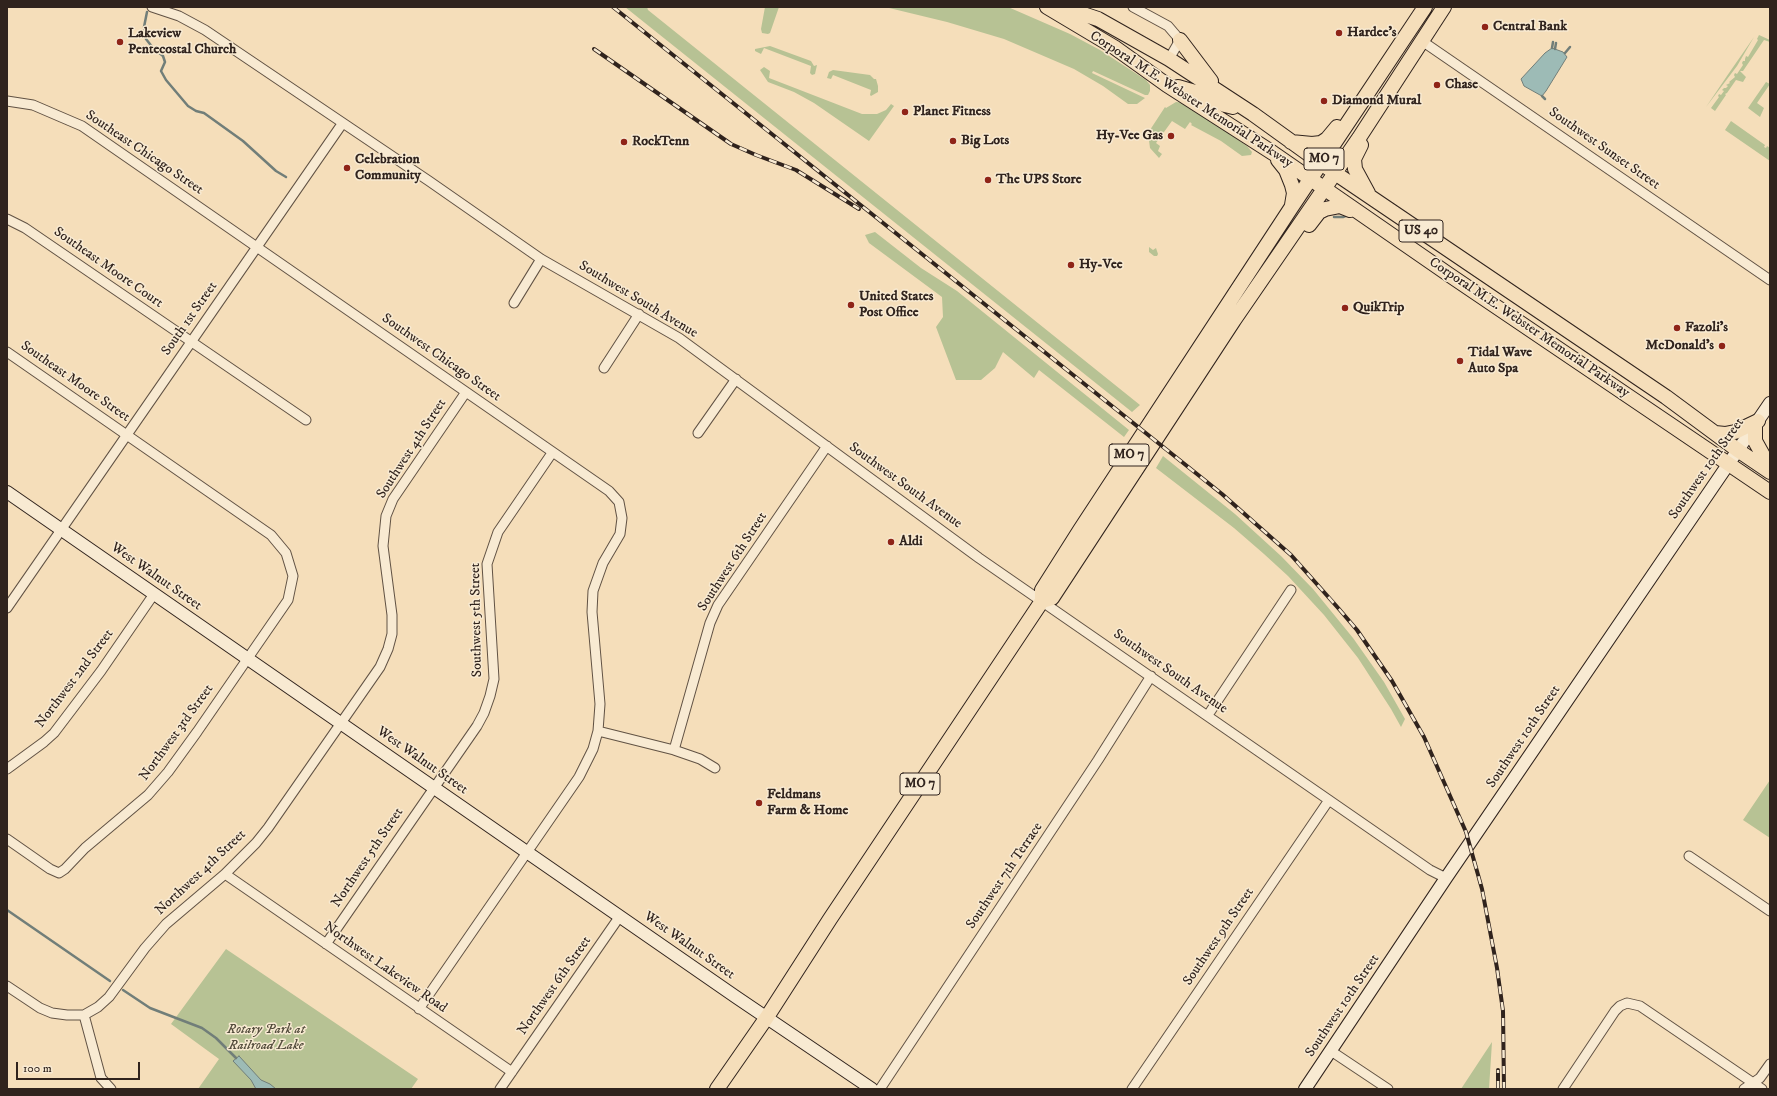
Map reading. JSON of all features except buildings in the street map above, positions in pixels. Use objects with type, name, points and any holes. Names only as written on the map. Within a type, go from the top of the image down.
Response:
[{"type":"main road","name":"Corporal M.E. Webster Memorial Parkway","points":[[1046,7],[1114,47],[1167,85],[1273,153],[1770,492]]},
{"type":"main road","name":"Corporal M.E. Webster Memorial Parkway","points":[[1062,7],[1098,19],[1169,58],[1230,99],[1321,164],[1666,397],[1738,451],[1770,472]]},
{"type":"main road","name":"MO 7","points":[[718,1089],[767,1017],[873,853],[1042,601],[1042,590],[1080,530],[1310,179],[1425,7]]},
{"type":"main road","points":[[1422,41],[1420,36],[1422,30],[1434,7]]},
{"type":"main road","name":"MO 7","points":[[1042,601],[1052,598],[1234,320],[1370,122],[1444,7]]},
{"type":"main road","points":[[1180,40],[1209,79],[1230,99]]},
{"type":"main road","points":[[1167,85],[1184,88],[1225,106],[1247,111]]},
{"type":"main road","points":[[1289,142],[1312,144],[1327,139],[1351,106],[1361,102]]},
{"type":"main road","points":[[1370,122],[1367,135],[1356,152],[1354,162],[1357,174],[1370,197]]},
{"type":"main road","points":[[1273,153],[1286,170],[1292,185],[1294,193],[1291,208]]},
{"type":"main road","points":[[1277,257],[1286,259],[1319,212],[1325,209],[1340,206],[1363,215]]},
{"type":"main road","points":[[1715,433],[1725,434],[1735,432],[1757,423],[1755,441],[1770,468]]},
{"type":"street","name":"Southwest South Avenue","points":[[152,7],[179,16],[205,30],[342,124],[429,181],[541,259],[679,338],[975,554],[1430,870],[1446,878]]},
{"type":"street","points":[[1134,7],[1168,26],[1180,40],[1169,58]]},
{"type":"street","name":"Southwest Sunset Street","points":[[1422,41],[1770,280]]},
{"type":"street","name":"Southeast Chicago Street","points":[[7,101],[33,105],[82,126],[257,248]]},
{"type":"street","name":"South 1st Street","points":[[7,608],[342,124]]},
{"type":"street","name":"Southeast Moore Court","points":[[7,219],[25,228],[306,420]]},
{"type":"street","name":"Southwest Chicago Street","points":[[257,248],[609,491],[619,502],[622,518],[620,534],[603,563],[593,592],[592,612],[600,704],[598,731]]},
{"type":"street","points":[[514,303],[541,259]]},
{"type":"street","points":[[604,368],[639,314]]},
{"type":"street","name":"Southeast Moore Street","points":[[7,352],[237,511]]},
{"type":"street","points":[[698,433],[736,379]]},
{"type":"street","name":"Southwest 4th Street","points":[[340,723],[380,667],[390,641],[392,615],[383,546],[383,532],[388,510],[393,499],[466,392]]},
{"type":"street","name":"Southwest 10th Street","points":[[1305,1089],[1446,878],[1770,403]]},
{"type":"street","name":"Southwest 6th Street","points":[[674,750],[710,623],[718,605],[827,446]]},
{"type":"street","name":"Southwest 5th Street","points":[[433,787],[477,726],[484,714],[490,696],[494,679],[487,564],[498,532],[552,453]]},
{"type":"street","name":"West Walnut Street","points":[[7,492],[872,1089]]},
{"type":"street","name":"Northwest 3rd Street","points":[[7,840],[50,869],[59,873],[67,867],[85,848],[148,795],[158,784],[248,658],[288,600],[293,576],[286,553],[271,535],[237,511]]},
{"type":"street","points":[[1208,715],[1291,590]]},
{"type":"street","name":"Northwest 2nd Street","points":[[7,769],[54,733],[101,671],[154,594]]},
{"type":"street","name":"Southwest 7th Terrace","points":[[880,1089],[1098,760],[1151,676]]},
{"type":"street","name":"Northwest 4th Street","points":[[84,1015],[98,1007],[109,997],[145,948],[166,924],[225,874],[256,843],[268,828],[340,723]]},
{"type":"street","points":[[419,1009],[579,777],[593,749],[598,731],[674,750],[700,759],[715,768]]},
{"type":"street","name":"Northwest 5th Street","points":[[326,944],[433,787]]},
{"type":"street","name":"Southwest 9th Street","points":[[1132,1089],[1329,800]]},
{"type":"street","points":[[1690,856],[1770,911]]},
{"type":"street","name":"Northwest Lakeview Road","points":[[225,874],[512,1072]]},
{"type":"street","name":"Northwest 6th Street","points":[[512,1072],[620,916]]},
{"type":"street","points":[[7,987],[40,1008],[52,1013],[84,1015],[101,1078],[111,1089]]},
{"type":"street","points":[[1563,1089],[1614,1011],[1627,1003],[1640,1006],[1762,1089]]},
{"type":"street","points":[[1331,1051],[1388,1089]]},
{"type":"street","points":[[1744,1089],[1760,1078],[1770,1064]]},
{"type":"street","points":[[500,1089],[512,1072]]},
{"type":"green space","points":[[625,7],[647,7],[648,10],[1140,405],[1132,412]]},
{"type":"green space","points":[[765,7],[779,7],[770,33],[768,34],[762,33],[761,29]]},
{"type":"green space","points":[[885,7],[1008,7],[1070,34],[1100,50],[1146,80],[1150,85],[1150,91],[1148,95],[1145,95],[1093,71],[1092,73],[1145,98],[1137,104],[1128,104],[1103,86],[1074,69],[1004,39],[947,22]]},
{"type":"green space","points":[[1759,35],[1770,40],[1770,42],[1764,40],[1743,71],[1740,71],[1746,77],[1743,82],[1736,80],[1725,94],[1726,95],[1715,111],[1711,108],[1719,97],[1719,94],[1721,95],[1724,91],[1722,90],[1728,86],[1726,85],[1735,77],[1735,73],[1737,74],[1743,65],[1743,61],[1745,61],[1746,56],[1748,57],[1758,40]]},
{"type":"green space","points":[[1754,37],[1737,66],[1706,107],[1729,73]]},
{"type":"green space","points":[[770,46],[811,61],[814,66],[817,65],[815,74],[812,75],[810,73],[811,66],[764,48],[761,54],[755,51],[755,49]]},
{"type":"green space","points":[[764,67],[770,71],[769,78],[862,114],[877,114],[886,110],[891,104],[894,106],[869,141],[814,103],[794,92],[768,82],[760,70]]},
{"type":"green space","points":[[833,70],[870,75],[876,79],[878,92],[871,96],[871,90],[833,75],[831,79],[827,78],[829,72]]},
{"type":"green space","points":[[1766,82],[1770,84],[1757,103],[1764,108],[1760,117],[1748,108]]},
{"type":"green space","points":[[1176,102],[1186,103],[1247,146],[1252,152],[1251,155],[1242,156],[1221,141],[1191,125],[1192,124],[1190,122],[1185,129],[1172,121],[1156,143],[1160,146],[1158,151],[1162,154],[1159,158],[1150,148],[1148,133],[1165,107],[1166,108]]},
{"type":"green space","points":[[1731,121],[1765,145],[1764,147],[1766,148],[1767,146],[1770,148],[1770,161],[1725,130]]},
{"type":"green space","points":[[875,232],[921,268],[957,291],[1129,430],[1124,437],[1039,370],[1034,378],[1003,352],[995,368],[981,380],[956,380],[936,327],[943,317],[942,297],[869,243],[865,235]]},
{"type":"green space","points":[[1149,247],[1153,250],[1156,248],[1158,254],[1157,256],[1154,256],[1149,252]]},
{"type":"green space","points":[[1163,456],[1235,514],[1281,556],[1313,589],[1353,638],[1384,682],[1405,719],[1401,727],[1358,658],[1324,615],[1288,576],[1264,554],[1234,528],[1156,468]]},
{"type":"green space","points":[[1770,780],[1770,838],[1743,820]]},
{"type":"green space","name":"Rotary Park at Railroad Lake","points":[[226,949],[418,1079],[411,1089],[198,1089],[219,1059],[171,1024]]},
{"type":"green space","points":[[1492,1042],[1489,1089],[1461,1089],[1486,1051]]},
{"type":"water","points":[[1552,48],[1563,52],[1567,57],[1542,96],[1524,86],[1521,79],[1545,53]]},
{"type":"water","points":[[239,1056],[261,1080],[270,1084],[276,1089],[256,1089],[251,1080],[233,1061]]},
{"type":"waterway","points":[[147,12],[144,27],[146,39],[153,48],[163,56],[165,62],[161,71],[166,80],[188,106],[196,111],[204,113],[243,141],[276,171],[286,177]]},
{"type":"waterway","points":[[1552,48],[1553,42]]},
{"type":"waterway","points":[[1555,49],[1556,43]]},
{"type":"waterway","points":[[1565,53],[1570,47]]},
{"type":"waterway","points":[[1542,96],[1545,99]]},
{"type":"waterway","points":[[1334,217],[1343,217],[1348,215]]},
{"type":"waterway","points":[[7,910],[110,981]]},
{"type":"waterway","points":[[123,990],[150,1008],[202,1028],[216,1038],[236,1058]]},
{"type":"railway","points":[[613,7],[1222,494],[1291,555],[1357,630],[1392,681],[1424,737],[1466,832],[1482,889],[1497,968],[1503,1011],[1504,1089]]},
{"type":"railway","points":[[594,49],[731,144],[796,170],[859,209]]},
{"type":"railway","points":[[1498,1070],[1498,1089]]},
{"type":"place","name":"Central Bank","points":[[1485,27]]},
{"type":"place","name":"Hardee's","points":[[1339,33]]},
{"type":"place","name":"Lakeview Pentecostal Church","points":[[120,42]]},
{"type":"place","name":"Chase","points":[[1437,85]]},
{"type":"place","name":"Diamond Mural","points":[[1324,101]]},
{"type":"place","name":"Planet Fitness","points":[[905,112]]},
{"type":"place","name":"Hy-Vee Gas","points":[[1171,136]]},
{"type":"place","name":"Big Lots","points":[[953,141]]},
{"type":"place","name":"RockTenn","points":[[624,142]]},
{"type":"place","name":"Celebration Community","points":[[347,168]]},
{"type":"place","name":"The UPS Store","points":[[988,180]]},
{"type":"place","name":"Hy-Vee","points":[[1071,265]]},
{"type":"place","name":"United States Post Office","points":[[851,305]]},
{"type":"place","name":"QuikTrip","points":[[1345,308]]},
{"type":"place","name":"Fazoli's","points":[[1677,328]]},
{"type":"place","name":"McDonald's","points":[[1722,346]]},
{"type":"place","name":"Tidal Wave Auto Spa","points":[[1460,361]]},
{"type":"place","name":"Aldi","points":[[891,542]]},
{"type":"place","name":"Feldmans Farm & Home","points":[[759,803]]}]
